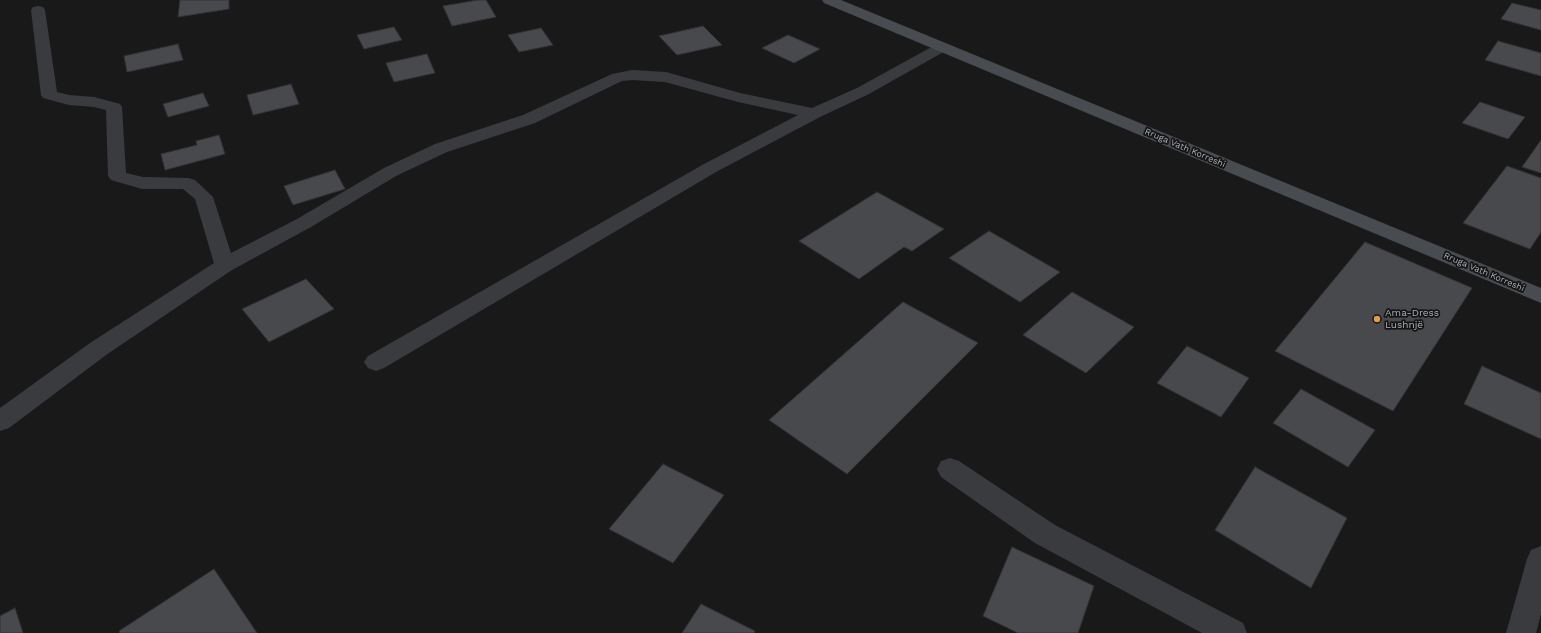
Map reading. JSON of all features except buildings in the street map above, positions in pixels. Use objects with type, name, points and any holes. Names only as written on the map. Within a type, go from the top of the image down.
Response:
[{"type":"main road","name":"Rruga Vath Korreshi","points":[[829,0],[1541,296]]},
{"type":"street","points":[[38,10],[50,95],[69,100],[94,102],[114,107],[117,176],[142,183],[188,184],[204,196],[225,266]]},
{"type":"street","points":[[376,362],[710,168],[814,113],[863,91],[942,47]]},
{"type":"street","points":[[0,421],[98,349],[225,266],[304,224],[390,172],[441,148],[529,119],[618,77],[632,75],[666,77],[738,97],[814,113]]},
{"type":"street","points":[[950,470],[1045,534],[1232,633]]},
{"type":"street","points":[[1521,633],[1541,559]]},
{"type":"place","name":"Ama-Dress Lushnjë","points":[[1377,319]]}]
